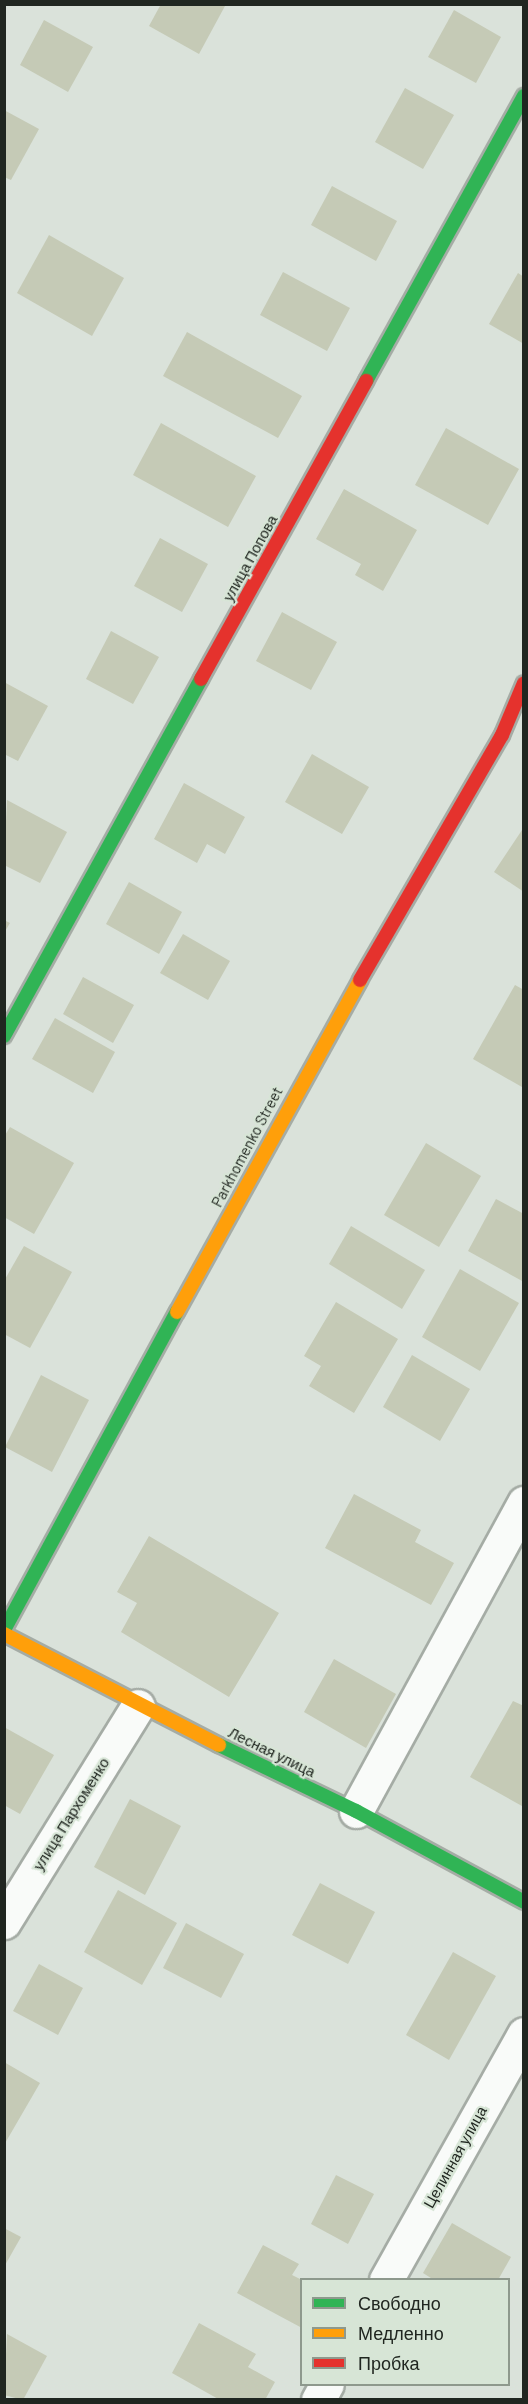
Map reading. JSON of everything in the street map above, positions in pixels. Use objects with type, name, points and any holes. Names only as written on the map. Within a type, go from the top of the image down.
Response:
[{"type":"street","name":"улица Попова","points":[[4,1036],[524,96]]},
{"type":"street","name":"Parkhomenko Street","points":[[4,1632],[313,1061],[502,735],[524,682]]},
{"type":"street","points":[[356,1811],[524,1503]]},
{"type":"street","name":"Лесная улица","points":[[4,1632],[138,1706],[356,1811],[524,1902]]},
{"type":"street","name":"улица Пархоменко","points":[[4,1922],[138,1706]]},
{"type":"street","name":"Целинная улица","points":[[387,2278],[524,2034]]},
{"type":"street","points":[[318,2400],[326,2386]]},
{"type":"building","points":[[161,4],[223,4],[225,6],[199,54],[149,26]]},
{"type":"building","points":[[454,10],[501,37],[476,83],[428,57]]},
{"type":"building","points":[[44,20],[93,47],[68,92],[20,65]]},
{"type":"building","points":[[405,88],[454,115],[423,169],[375,142]]},
{"type":"building","points":[[4,110],[39,129],[11,180],[4,177]]},
{"type":"building","points":[[332,186],[397,221],[376,261],[311,225]]},
{"type":"building","points":[[49,235],[124,278],[92,336],[17,293]]},
{"type":"building","points":[[283,272],[350,308],[327,351],[260,315]]},
{"type":"building","points":[[518,273],[524,277],[524,344],[489,324]]},
{"type":"building","points":[[187,332],[302,396],[278,438],[163,376]]},
{"type":"building","points":[[161,423],[256,476],[228,527],[133,475]]},
{"type":"building","points":[[446,428],[519,469],[488,525],[415,485]]},
{"type":"building","points":[[344,489],[417,530],[383,591],[355,575],[361,564],[316,539]]},
{"type":"building","points":[[160,538],[208,564],[182,612],[134,586]]},
{"type":"building","points":[[282,612],[337,642],[311,690],[256,661]]},
{"type":"building","points":[[111,631],[159,657],[133,704],[86,679]]},
{"type":"building","points":[[4,682],[48,706],[18,761],[4,754]]},
{"type":"building","points":[[312,754],[369,787],[342,834],[285,802]]},
{"type":"building","points":[[184,783],[245,817],[225,854],[207,844],[197,863],[154,839]]},
{"type":"building","points":[[7,800],[67,832],[40,883],[4,865]]},
{"type":"building","points":[[522,830],[524,831],[524,892],[494,872]]},
{"type":"building","points":[[129,882],[182,912],[159,954],[106,924]]},
{"type":"building","points":[[4,920],[10,923],[4,933]]},
{"type":"building","points":[[183,934],[230,961],[208,1000],[160,973]]},
{"type":"building","points":[[83,977],[134,1005],[113,1043],[63,1014]]},
{"type":"building","points":[[515,985],[524,990],[522,1087],[473,1059]]},
{"type":"building","points":[[55,1018],[115,1052],[93,1093],[32,1059]]},
{"type":"building","points":[[10,1127],[74,1163],[34,1234],[4,1217],[4,1137]]},
{"type":"building","points":[[426,1143],[481,1176],[439,1247],[384,1215]]},
{"type":"building","points":[[496,1199],[524,1214],[524,1282],[468,1251]]},
{"type":"building","points":[[351,1226],[425,1270],[402,1309],[329,1264]]},
{"type":"building","points":[[24,1246],[72,1272],[30,1348],[4,1334],[4,1281]]},
{"type":"building","points":[[460,1269],[519,1303],[480,1371],[422,1337]]},
{"type":"building","points":[[336,1302],[398,1339],[354,1413],[309,1386],[321,1366],[304,1356]]},
{"type":"building","points":[[412,1355],[470,1389],[440,1441],[383,1407]]},
{"type":"building","points":[[41,1375],[89,1400],[52,1472],[5,1447]]},
{"type":"building","points":[[354,1494],[421,1530],[415,1542],[454,1563],[431,1605],[325,1548]]},
{"type":"building","points":[[149,1536],[279,1613],[229,1697],[121,1632],[137,1603],[117,1592]]},
{"type":"building","points":[[334,1659],[396,1694],[366,1748],[304,1712]]},
{"type":"building","points":[[513,1701],[524,1706],[522,1806],[470,1777]]},
{"type":"building","points":[[4,1727],[54,1755],[20,1814],[4,1805]]},
{"type":"building","points":[[130,1799],[181,1826],[145,1895],[94,1867]]},
{"type":"building","points":[[320,1883],[375,1912],[348,1964],[292,1935]]},
{"type":"building","points":[[118,1890],[177,1923],[142,1985],[84,1952]]},
{"type":"building","points":[[186,1923],[244,1954],[221,1998],[163,1968]]},
{"type":"building","points":[[453,1952],[496,1976],[449,2060],[406,2035]]},
{"type":"building","points":[[39,1964],[83,1988],[58,2035],[13,2011]]},
{"type":"building","points":[[4,2062],[40,2083],[4,2145]]},
{"type":"building","points":[[336,2175],[374,2194],[348,2244],[311,2224]]},
{"type":"building","points":[[452,2223],[511,2257],[499,2278],[431,2278],[423,2273]]},
{"type":"building","points":[[4,2228],[21,2237],[4,2267]]},
{"type":"building","points":[[263,2245],[299,2264],[292,2275],[300,2279],[300,2327],[237,2293]]},
{"type":"building","points":[[199,2323],[256,2354],[248,2367],[275,2382],[265,2400],[220,2400],[172,2373]]},
{"type":"building","points":[[7,2334],[47,2356],[23,2400],[4,2395]]},
{"type":"traffic: fast","points":[[366,381],[524,96]]},
{"type":"traffic: fast","points":[[4,1036],[201,679]]},
{"type":"traffic: fast","points":[[4,1630],[177,1312]]},
{"type":"traffic: fast","points":[[219,1745],[356,1811],[524,1902]]},
{"type":"traffic: slow","points":[[177,1312],[360,980]]},
{"type":"traffic: slow","points":[[4,1634],[219,1745]]},
{"type":"traffic: jam","points":[[201,679],[366,381]]},
{"type":"traffic: jam","points":[[360,980],[502,735],[524,683]]}]
